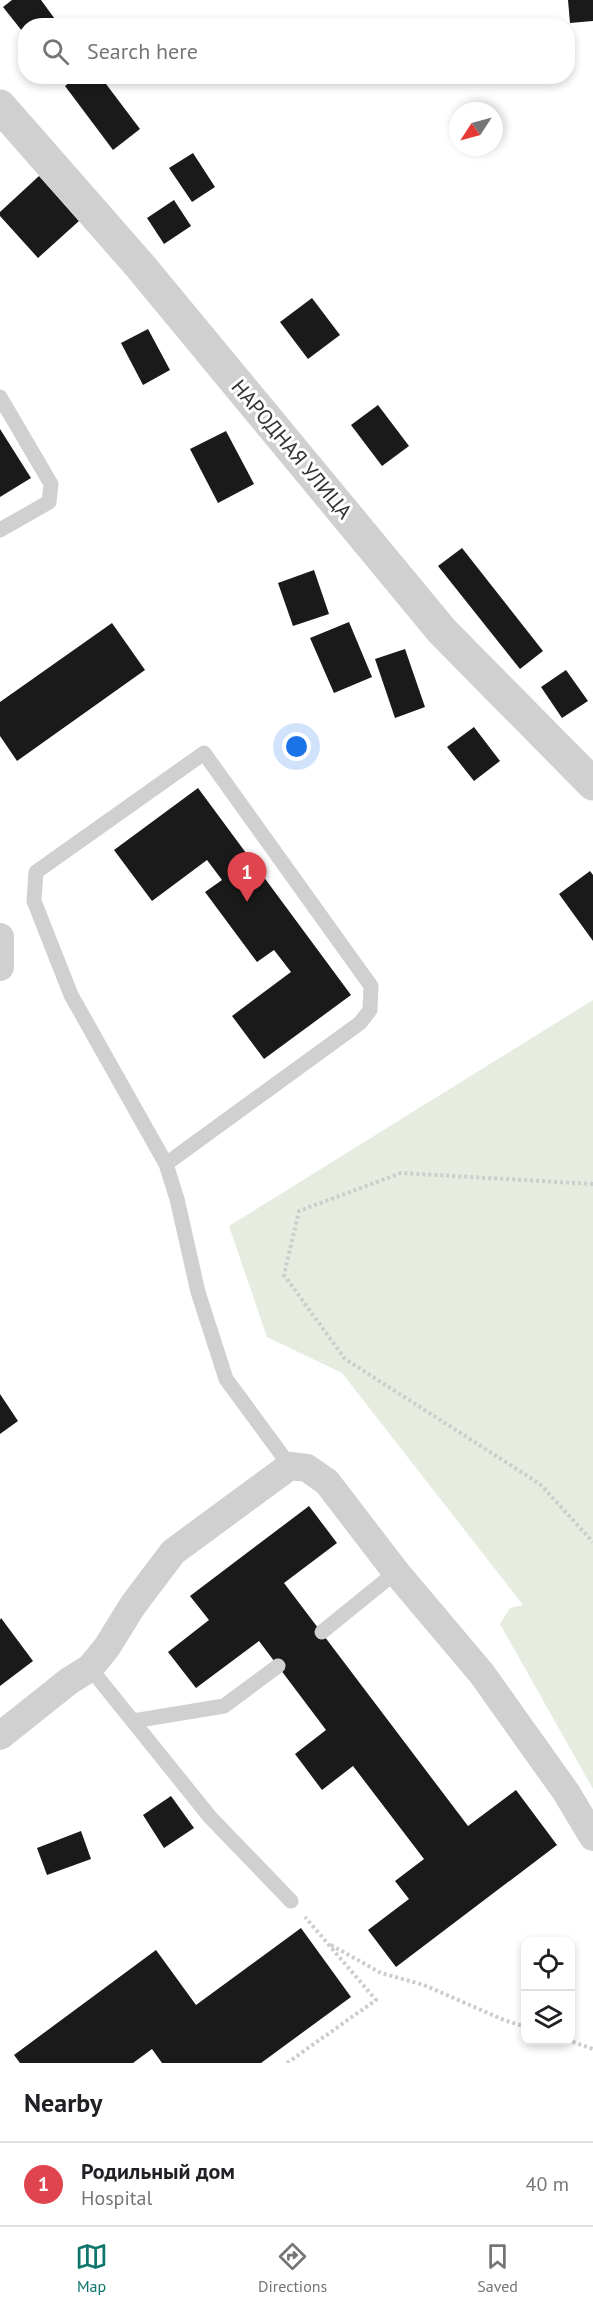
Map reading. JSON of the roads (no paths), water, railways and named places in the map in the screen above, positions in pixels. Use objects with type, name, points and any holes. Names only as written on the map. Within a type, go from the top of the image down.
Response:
[{"type":"street","name":"НАРОДНАЯ УЛИЦА","points":[[0,106],[141,267],[442,631],[593,784]]},
{"type":"street","points":[[0,937],[0,967]]},
{"type":"street","points":[[0,1736],[69,1681],[90,1668],[173,1552],[290,1466],[308,1468],[327,1482],[396,1572],[482,1674],[566,1792],[593,1837]]},
{"type":"lane","points":[[0,397],[51,484],[49,502],[0,530]]},
{"type":"lane","points":[[166,1164],[360,1023],[370,1010],[371,986],[204,753],[36,872],[34,901],[71,995],[166,1164],[177,1199],[198,1292],[225,1378],[290,1466]]},
{"type":"lane","points":[[322,1632],[396,1572]]},
{"type":"lane","points":[[133,1721],[224,1707],[278,1666]]},
{"type":"lane","points":[[90,1668],[210,1817],[291,1901]]},
{"type":"place","name":"Родильный дом","points":[[247,902]]}]
